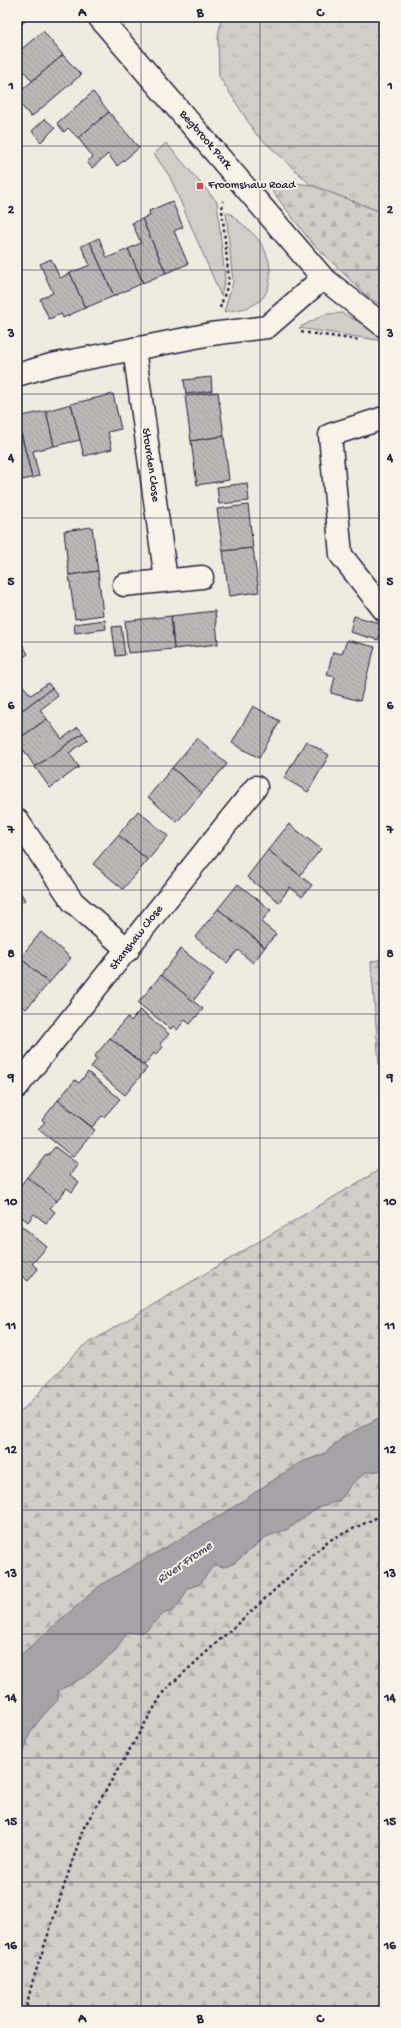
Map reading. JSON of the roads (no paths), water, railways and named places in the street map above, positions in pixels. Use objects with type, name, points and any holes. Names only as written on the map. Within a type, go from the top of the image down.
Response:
[{"type":"street","name":"Begbrook Park","points":[[98,17],[228,166],[292,244],[323,278],[384,326]]},
{"type":"street","points":[[17,375],[51,366],[211,334],[267,327],[323,278]]},
{"type":"street","name":"Stourden Close","points":[[134,349],[166,580]]},
{"type":"street","points":[[384,418],[330,435],[341,555],[384,610]]},
{"type":"street","points":[[124,585],[202,577]]},
{"type":"street","name":"Stanshaw Close","points":[[17,1087],[128,950],[256,787]]},
{"type":"street","points":[[17,820],[73,902],[128,950]]},
{"type":"water","name":"River Frome","points":[[384,1415],[384,1468],[378,1471],[366,1472],[352,1484],[339,1501],[321,1506],[288,1529],[266,1537],[233,1564],[224,1567],[214,1565],[200,1584],[188,1588],[182,1600],[175,1609],[162,1615],[144,1632],[127,1632],[115,1652],[84,1677],[58,1691],[58,1700],[34,1727],[29,1735],[26,1747],[17,1759],[17,1658],[102,1584],[223,1514],[299,1463],[324,1454],[343,1437]]},
{"type":"place","name":"Froomshaw Road","points":[[200,186]]}]
